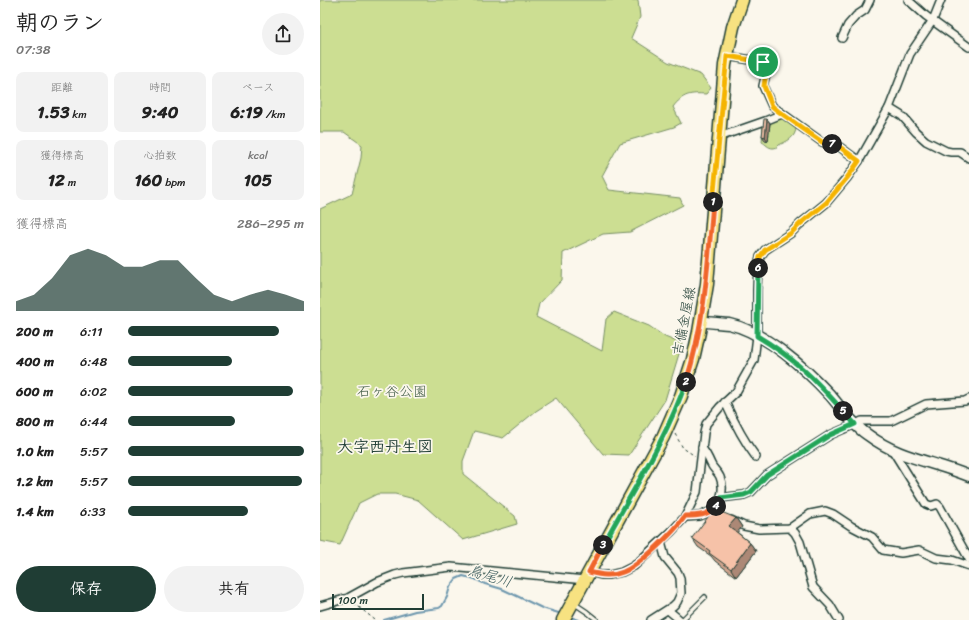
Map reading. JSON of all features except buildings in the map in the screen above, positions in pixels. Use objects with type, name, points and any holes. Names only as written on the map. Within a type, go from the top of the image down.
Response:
[{"type":"main road","name":"吉備金屋線","points":[[568,611],[623,509],[654,456],[670,422],[687,379],[701,322],[707,284],[727,56],[733,27],[742,0]]},
{"type":"street","points":[[842,38],[848,26],[856,16],[864,10],[870,0]]},
{"type":"street","points":[[908,0],[916,8],[969,47]]},
{"type":"street","points":[[320,606],[348,598],[377,582],[395,575],[451,567],[587,576],[608,575],[622,572],[634,566],[661,542],[685,516],[697,492],[704,428],[706,424],[736,392],[754,360],[757,336],[757,290],[758,265],[760,257],[765,250],[791,233],[826,203],[859,161],[888,108],[910,54],[933,20],[941,0]]},
{"type":"street","points":[[727,56],[758,61],[766,64],[767,70],[764,86],[772,106],[822,142],[837,145],[859,161]]},
{"type":"street","points":[[888,108],[902,116],[926,141],[946,151],[960,152],[969,158]]},
{"type":"street","points":[[719,137],[765,124],[782,114]]},
{"type":"street","points":[[701,322],[729,324],[757,336],[784,353],[805,370],[831,396],[855,424],[878,442],[908,457],[937,464],[969,476]]},
{"type":"street","points":[[720,498],[744,495],[751,492],[767,475],[830,435],[862,421],[891,421],[926,404],[965,401],[969,399]]},
{"type":"street","points":[[725,402],[746,445],[756,457]]},
{"type":"street","points":[[685,516],[700,516],[711,511],[716,507],[722,490],[720,477],[712,466],[709,457],[702,448]]},
{"type":"street","points":[[893,450],[926,504],[930,506],[936,504],[940,507],[969,559]]},
{"type":"street","points":[[711,511],[752,528],[769,529],[790,528],[810,514],[826,511],[872,537],[882,550],[900,552],[920,550],[936,558],[952,560],[969,566]]},
{"type":"street","points":[[790,528],[800,542],[813,587],[830,605],[839,620]]},
{"type":"street","points":[[651,620],[668,610],[680,597],[681,582],[678,573],[665,557],[661,542]]},
{"type":"street","points":[[668,610],[681,620]]},
{"type":"lane","points":[[681,620],[705,597]]},
{"type":"lane","points":[[568,611],[587,612],[597,620]]},
{"type":"path","points":[[670,422],[683,448],[701,460]]},
{"type":"path","points":[[348,598],[375,620]]},
{"type":"green space","name":"石ヶ谷公園","points":[[320,0],[638,0],[640,17],[631,38],[668,62],[701,75],[711,88],[706,94],[687,95],[680,99],[673,107],[681,123],[674,127],[620,143],[602,176],[609,190],[680,198],[683,205],[630,232],[603,234],[563,253],[562,280],[539,304],[536,317],[602,351],[606,319],[614,312],[649,326],[665,337],[682,344],[665,400],[629,455],[603,454],[556,398],[536,411],[503,438],[474,431],[463,461],[463,474],[515,516],[517,524],[463,540],[418,500],[395,494],[377,494],[359,503],[340,545],[320,541],[320,209],[352,194],[361,158],[362,145],[344,132],[320,132]]},
{"type":"green space","points":[[782,117],[796,127],[796,131],[790,139],[776,147],[770,147],[762,142],[763,124]]},
{"type":"waterway","name":"鳥尾川","points":[[384,620],[415,611],[439,608],[442,606],[447,597],[450,587],[456,579],[463,576],[502,589],[542,608],[562,614]]},
{"type":"waterway","name":"鳥尾川","points":[[570,617],[579,620]]},
{"type":"district","name":"大字西丹生図","points":[[385,446]]},
{"type":"route","points":[[727,56],[763,62],[767,66],[764,83],[765,91],[772,106],[822,142],[837,145],[859,161],[826,203],[791,233],[765,250],[760,257],[758,265],[757,290],[757,336],[784,353],[805,370],[831,396],[855,424],[830,435],[767,475],[751,492],[744,495],[720,498],[716,507],[706,514],[700,516],[685,516],[661,542],[634,566],[622,572],[608,575],[589,572],[654,456],[675,412],[693,359],[700,332],[707,284],[727,56]]}]
